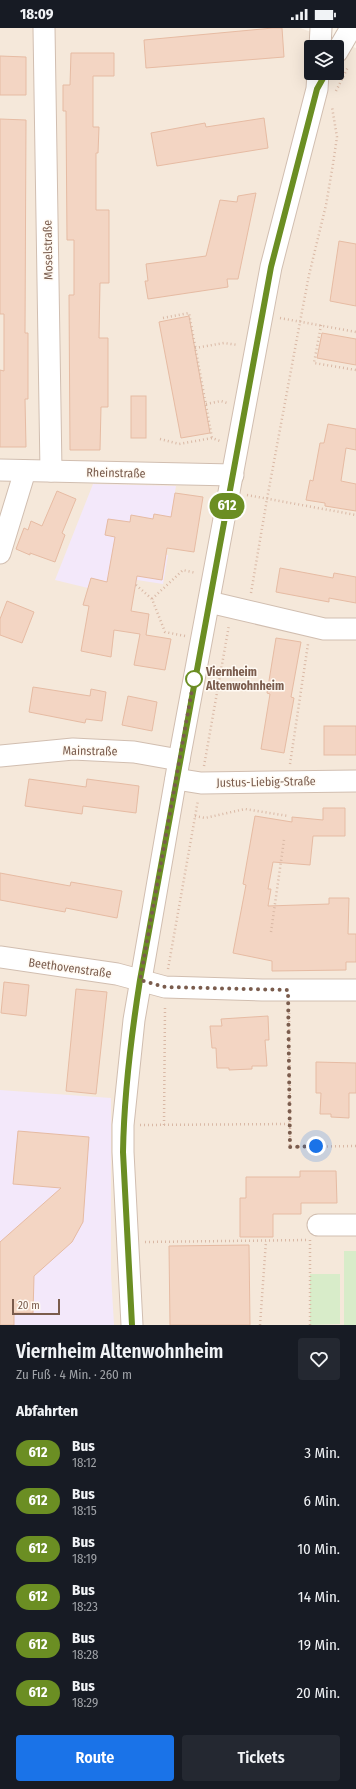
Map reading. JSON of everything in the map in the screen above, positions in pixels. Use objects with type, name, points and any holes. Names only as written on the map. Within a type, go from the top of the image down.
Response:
[{"type":"street","name":"Moselstraße","points":[[44,28],[51,471]]},
{"type":"street","points":[[320,40],[321,28]]},
{"type":"street","points":[[344,55],[352,28]]},
{"type":"street","points":[[132,1325],[127,1243],[123,1125],[134,1020],[140,980],[271,267],[325,87]]},
{"type":"street","name":"Rheinstraße","points":[[0,470],[51,471],[231,483]]},
{"type":"street","points":[[0,554],[25,471]]},
{"type":"street","points":[[209,602],[324,629],[356,629]]},
{"type":"street","name":"Mainstraße","points":[[0,756],[73,749],[134,752],[178,769]]},
{"type":"street","name":"Justus-Liebig-Straße","points":[[178,769],[201,783],[356,781]]},
{"type":"street","name":"Beethovenstraße","points":[[0,957],[116,974],[165,987],[356,990]]},
{"type":"street","points":[[314,1232],[356,1224]]},
{"type":"path","points":[[164,1125],[165,987],[201,783],[267,499],[300,322],[326,205],[337,137],[325,87]]},
{"type":"path","points":[[163,318],[189,313],[212,438]]},
{"type":"path","points":[[262,314],[356,332]]},
{"type":"path","points":[[321,325],[314,363],[356,370]]},
{"type":"path","points":[[195,348],[224,343],[256,349]]},
{"type":"path","points":[[160,439],[179,444],[212,438],[238,445]]},
{"type":"path","points":[[231,483],[267,499],[356,515]]},
{"type":"path","points":[[152,599],[183,570],[214,576]]},
{"type":"path","points":[[136,585],[152,599],[165,632],[202,639]]},
{"type":"path","points":[[289,782],[290,763],[311,626]]},
{"type":"path","points":[[195,816],[205,818],[245,809],[288,816]]},
{"type":"path","points":[[271,932],[284,840]]},
{"type":"path","points":[[288,990],[290,1147],[356,1146]]},
{"type":"path","points":[[123,1125],[290,1124]]},
{"type":"path","points":[[127,1243],[266,1241],[314,1232],[310,1325]]},
{"type":"path","points":[[260,1325],[266,1241]]},
{"type":"shaded area","points":[[0,28],[300,28],[334,40],[304,40],[304,80],[344,80],[344,44],[356,48],[356,1325],[0,1325]]},
{"type":"shaded area","points":[[93,484],[176,486],[168,533],[160,554],[168,555],[163,584],[137,580],[134,593],[123,591],[124,586],[91,578],[88,588],[55,580]]},
{"type":"shaded area","points":[[0,1090],[111,1098],[111,1274],[114,1325],[0,1325]]},
{"type":"green space","points":[[344,1251],[356,1251],[356,1325],[344,1325]]},
{"type":"green space","points":[[310,1274],[340,1274],[340,1324],[310,1325]]},
{"type":"building","points":[[282,28],[284,57],[146,68],[144,40]]},
{"type":"building","points":[[71,53],[114,53],[114,76],[93,76],[93,127],[99,127],[98,153],[96,153],[96,210],[109,210],[109,283],[100,283],[99,338],[108,338],[108,407],[101,407],[100,450],[70,450],[69,295],[74,295],[74,240],[67,240],[66,111],[63,111],[63,85],[70,85]]},
{"type":"building","points":[[0,56],[26,57],[26,95],[0,95]]},
{"type":"building","points":[[264,118],[268,148],[157,166],[151,133],[205,123],[206,127]]},
{"type":"building","points":[[0,119],[26,120],[25,333],[28,333],[28,399],[25,399],[26,447],[0,447],[0,370],[4,371],[4,314],[0,314]]},
{"type":"building","points":[[256,193],[238,279],[227,279],[228,287],[148,299],[145,281],[148,281],[146,264],[206,256],[220,200],[237,202],[238,196]]},
{"type":"building","points":[[339,241],[356,244],[356,306],[330,301]]},
{"type":"building","points":[[189,316],[210,433],[181,438],[159,322]]},
{"type":"building","points":[[322,333],[356,339],[356,365],[317,358]]},
{"type":"building","points":[[131,396],[146,396],[146,438],[131,438]]},
{"type":"building","points":[[328,424],[356,429],[356,450],[346,448],[341,481],[356,484],[356,511],[325,506],[325,503],[306,500],[310,480],[313,481],[320,443],[324,443]]},
{"type":"building","points":[[57,491],[76,499],[62,533],[65,535],[55,562],[30,553],[30,555],[16,549],[24,528],[28,530],[31,521],[42,526]]},
{"type":"building","points":[[175,493],[203,497],[194,552],[167,548],[162,580],[137,576],[131,611],[149,614],[146,635],[171,639],[165,670],[134,665],[140,634],[114,630],[111,657],[81,651],[89,606],[83,605],[91,578],[107,582],[115,537],[105,535],[108,519],[130,522],[131,515],[153,519],[154,514],[171,517]]},
{"type":"building","points":[[280,568],[333,578],[334,573],[356,577],[356,603],[329,598],[329,602],[276,592]]},
{"type":"building","points":[[7,601],[34,612],[22,643],[0,635],[0,619]]},
{"type":"building","points":[[276,638],[301,642],[291,697],[294,698],[284,753],[261,749],[270,694],[267,693]]},
{"type":"building","points":[[33,687],[90,696],[91,689],[106,692],[102,721],[86,719],[85,723],[29,712]]},
{"type":"building","points":[[128,696],[157,702],[152,731],[122,725]]},
{"type":"building","points":[[324,726],[356,726],[356,755],[324,755]]},
{"type":"building","points":[[29,779],[86,787],[87,779],[139,786],[136,813],[83,806],[82,814],[25,806]]},
{"type":"building","points":[[323,808],[345,808],[345,836],[313,836],[310,865],[273,862],[268,889],[271,889],[268,906],[329,904],[329,898],[349,898],[348,934],[356,934],[356,962],[346,962],[346,970],[272,971],[272,961],[233,953],[246,885],[243,884],[255,816],[292,822],[292,817],[323,820]]},
{"type":"building","points":[[0,873],[70,886],[71,882],[122,891],[117,918],[66,908],[65,912],[0,900]]},
{"type":"building","points":[[4,982],[29,985],[26,1016],[1,1013]]},
{"type":"building","points":[[76,989],[107,992],[96,1094],[66,1091]]},
{"type":"building","points":[[268,1016],[269,1040],[265,1040],[267,1066],[252,1066],[252,1069],[229,1070],[229,1068],[217,1068],[216,1048],[212,1048],[210,1026],[222,1026],[221,1019]]},
{"type":"building","points":[[316,1062],[356,1063],[356,1093],[349,1093],[349,1118],[331,1117],[331,1114],[320,1114],[321,1093],[316,1093]]},
{"type":"building","points":[[18,1131],[89,1137],[83,1222],[72,1242],[34,1276],[33,1313],[14,1313],[14,1325],[0,1325],[0,1242],[61,1188],[13,1184]]},
{"type":"building","points":[[300,1171],[336,1171],[337,1203],[301,1203],[301,1214],[273,1214],[273,1237],[240,1237],[240,1198],[246,1198],[246,1177],[300,1177]]},
{"type":"building","points":[[249,1245],[250,1325],[170,1325],[169,1246]]},
{"type":"bus line","name":"612","points":[[132,1325],[127,1243],[123,1125],[134,1020],[140,980],[271,267],[317,89],[322,80]]},
{"type":"place","name":"Viernheim Altenwohnheim","points":[[194,679]]},
{"type":"route","points":[[194,679],[140,980],[165,987],[288,990],[290,1147],[316,1146]]}]
